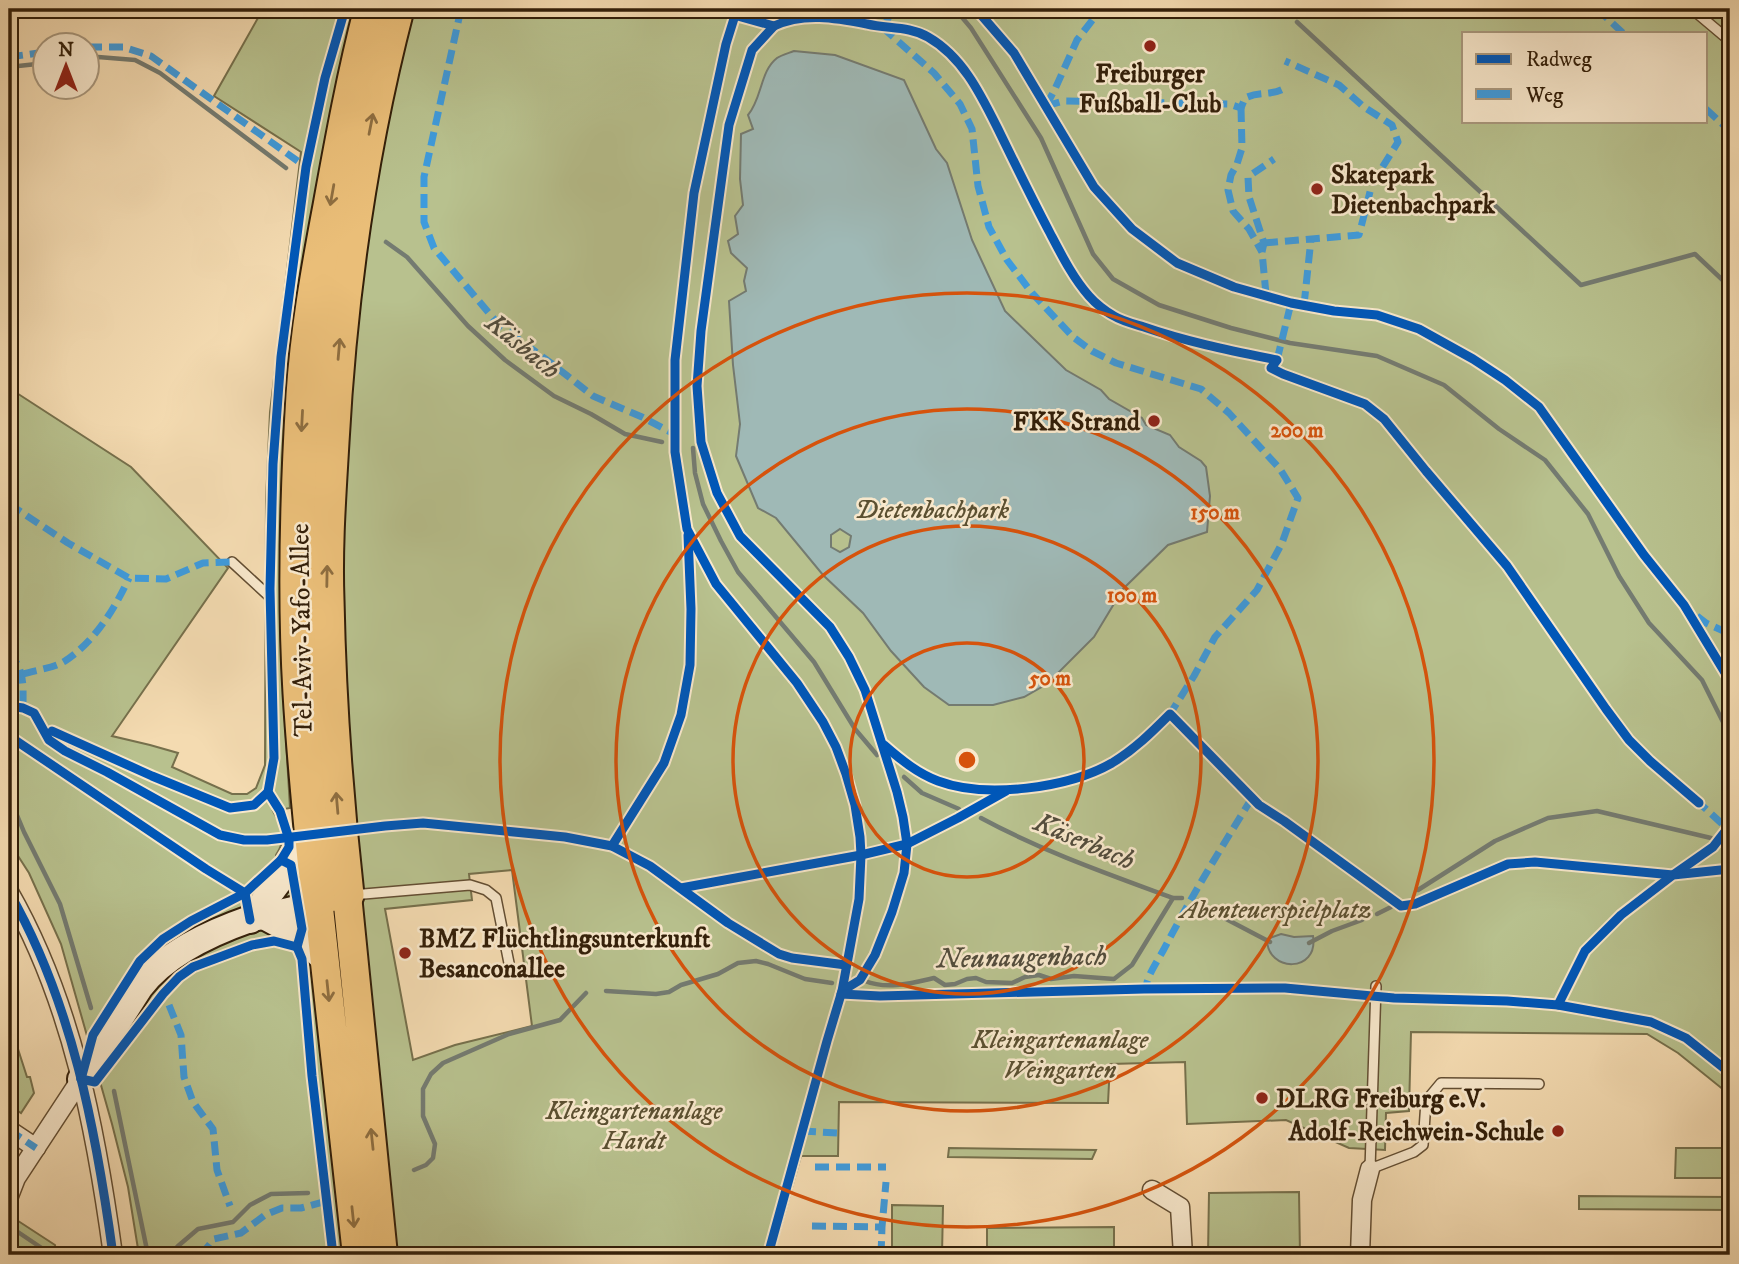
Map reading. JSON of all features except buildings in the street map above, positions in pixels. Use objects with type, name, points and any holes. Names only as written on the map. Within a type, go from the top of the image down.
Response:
[{"type":"highway","name":"Tel-Aviv-Yafo-Allee","points":[[332,897],[311,830],[300,692],[297,623],[298,507],[303,393],[315,288],[340,151],[372,9]]},
{"type":"highway","name":"Tel-Aviv-Yafo-Allee","points":[[332,897],[337,803],[326,598],[334,400],[345,283],[358,192],[377,89],[397,9]]},
{"type":"main road","name":"Tel-Aviv-Yafo-Allee","points":[[332,897],[324,959],[357,1255]]},
{"type":"main road","name":"Tel-Aviv-Yafo-Allee","points":[[332,897],[383,1255]]},
{"type":"street","points":[[260,911],[311,830]]},
{"type":"street","points":[[9,1196],[12,1182],[148,976],[185,949],[296,890],[332,897]]},
{"type":"street","points":[[9,892],[44,967],[64,1020],[81,1079],[95,1139],[113,1255]]},
{"type":"street","points":[[260,911],[301,936],[324,959]]},
{"type":"street","points":[[9,1130],[36,1148]]},
{"type":"street","points":[[1360,1255],[1362,1200],[1370,1168]]},
{"type":"street","points":[[1152,1190],[1180,1207],[1183,1255]]},
{"type":"lane","points":[[1692,9],[1730,41]]},
{"type":"lane","points":[[232,562],[270,597]]},
{"type":"lane","points":[[332,897],[470,885],[486,890],[496,898],[509,963]]},
{"type":"lane","points":[[1376,986],[1370,1168],[1414,1152],[1423,1145],[1426,1101],[1441,1083],[1539,1084]]},
{"type":"green space","points":[[263,9],[365,9],[284,563],[284,706],[290,808],[273,811],[283,833],[276,855],[318,968],[346,1255],[139,1255],[128,1187],[61,944],[29,873],[9,842],[9,388],[131,467],[228,568],[112,736],[178,753],[172,767],[232,794],[247,794],[256,788],[265,765],[266,501],[270,412],[301,152],[214,96]]},
{"type":"green space","name":"Dietenbachpark","points":[[411,9],[1716,9],[1730,21],[1730,1095],[1678,1053],[1647,1034],[1411,1032],[1409,1111],[1386,1113],[1385,1150],[1349,1148],[1286,1120],[1187,1124],[1185,1062],[1110,1064],[1108,1103],[839,1102],[838,1156],[801,1156],[773,1255],[394,1255],[334,610],[354,283]],"holes":[[[512,870],[532,1026],[455,1045],[413,1060],[385,909],[472,900],[469,874]]]},
{"type":"green space","points":[[9,1021],[34,1093],[21,1113],[9,1105]]},
{"type":"green space","points":[[949,1148],[1096,1150],[1092,1159],[948,1157]]},
{"type":"green space","points":[[1676,1148],[1722,1148],[1722,1178],[1675,1178]]},
{"type":"green space","points":[[1299,1192],[1300,1255],[1208,1255],[1209,1193]]},
{"type":"green space","points":[[1579,1196],[1730,1197],[1730,1210],[1579,1209]]},
{"type":"green space","points":[[892,1205],[943,1206],[942,1255],[892,1255]]},
{"type":"green space","points":[[9,1215],[55,1245],[56,1255],[9,1255]]},
{"type":"green space","points":[[1114,1227],[1114,1255],[987,1255],[987,1228]]},
{"type":"water","points":[[794,51],[835,55],[904,80],[936,149],[947,163],[972,240],[1005,311],[1066,370],[1142,418],[1146,425],[1170,435],[1179,447],[1206,467],[1210,496],[1207,532],[1168,545],[1123,589],[1094,637],[1047,684],[1024,697],[993,705],[949,705],[924,687],[891,651],[863,613],[823,575],[776,518],[758,508],[736,456],[740,424],[729,301],[746,291],[744,281],[747,268],[731,253],[728,241],[738,234],[735,216],[743,205],[740,179],[741,134],[753,129],[748,115],[767,70],[777,58]],"holes":[[[840,529],[851,536],[849,547],[840,552],[831,547],[831,535]]]},
{"type":"water","points":[[1281,934],[1294,937],[1313,936],[1313,948],[1308,957],[1292,964],[1275,958],[1269,950],[1267,939]]},
{"type":"waterway","points":[[955,9],[971,28],[1041,138],[1093,254],[1113,279],[1159,305],[1290,343],[1377,356],[1444,385],[1499,429],[1545,460],[1588,514],[1619,576],[1649,623],[1702,680],[1730,736]]},
{"type":"waterway","points":[[1297,22],[1581,285],[1695,254],[1730,287]]},
{"type":"waterway","name":"Käsbach","points":[[102,57],[135,60],[160,73],[286,168]]},
{"type":"waterway","name":"Käsbach","points":[[9,67],[32,65]]},
{"type":"waterway","name":"Käsbach","points":[[386,242],[407,257],[468,326],[505,360],[554,396],[625,434],[662,442]]},
{"type":"waterway","name":"Käserbach","points":[[693,448],[695,473],[703,504],[738,572],[814,662],[855,729],[877,755]]},
{"type":"waterway","name":"Käserbach","points":[[904,777],[922,793],[959,809]]},
{"type":"waterway","points":[[9,796],[60,904],[91,1008]]},
{"type":"waterway","name":"Neunaugenbach","points":[[1418,890],[1495,841],[1548,818],[1597,811],[1711,838]]},
{"type":"waterway","name":"Käserbach","points":[[981,818],[1051,851],[1173,898]]},
{"type":"waterway","name":"Neunaugenbach","points":[[1723,844],[1730,843]]},
{"type":"waterway","name":"Neunaugenbach","points":[[865,981],[891,985],[934,978],[945,985],[976,978],[986,982],[1012,983],[1039,975],[1051,979],[1074,976],[1114,979],[1132,965],[1173,898],[1182,898]]},
{"type":"waterway","name":"Neunaugenbach","points":[[1377,914],[1391,907]]},
{"type":"waterway","name":"Neunaugenbach","points":[[1207,909],[1270,942]]},
{"type":"waterway","name":"Neunaugenbach","points":[[1309,943],[1362,920]]},
{"type":"waterway","name":"Neunaugenbach","points":[[606,991],[656,994],[669,992],[681,985],[718,974],[738,963],[756,961],[805,979],[832,983]]},
{"type":"waterway","name":"Neunaugenbach","points":[[414,1170],[426,1165],[433,1158],[435,1144],[423,1116],[423,1089],[431,1074],[443,1063],[509,1034],[560,1020],[586,993]]},
{"type":"waterway","points":[[114,1091],[148,1255]]},
{"type":"waterway","name":"Neunaugenbach","points":[[170,1255],[198,1229],[233,1222],[250,1205],[271,1194],[308,1193]]},
{"type":"waterway","name":"Neunaugenbach","points":[[9,1226],[52,1255]]},
{"type":"waterway","points":[[146,1250],[157,1255]]},
{"type":"marked path","points":[[461,9],[424,177],[424,222],[434,248],[499,325],[593,396],[674,434]]},
{"type":"marked path","points":[[893,9],[883,28],[934,73],[960,104],[972,129],[978,186],[989,227],[1007,260],[1032,293],[1073,337],[1092,351],[1116,363],[1201,389],[1229,413],[1280,469],[1298,498],[1282,543],[1257,590],[1215,637],[1170,714]]},
{"type":"marked path","points":[[1046,106],[1077,40],[1101,9]]},
{"type":"marked path","points":[[1597,9],[1622,32]]},
{"type":"marked path","points":[[102,47],[123,47],[151,56],[306,167]]},
{"type":"marked path","points":[[9,57],[32,54]]},
{"type":"marked path","points":[[1264,243],[1359,235],[1372,184],[1398,142],[1392,125],[1364,107],[1339,85],[1285,61]]},
{"type":"marked path","points":[[1046,106],[1063,101],[1229,104],[1241,108],[1245,98],[1285,88]]},
{"type":"marked path","points":[[1241,108],[1242,148],[1228,190],[1233,211],[1249,229],[1262,252]]},
{"type":"marked path","points":[[1708,111],[1730,131]]},
{"type":"marked path","points":[[1266,294],[1262,252],[1264,243],[1249,197],[1248,177],[1274,159]]},
{"type":"marked path","points":[[1304,305],[1311,239]]},
{"type":"marked path","points":[[1277,360],[1291,303]]},
{"type":"marked path","points":[[9,504],[68,543],[129,578],[166,579],[203,563],[232,562]]},
{"type":"marked path","points":[[23,674],[65,661],[86,644],[103,624],[129,578]]},
{"type":"marked path","points":[[1697,616],[1730,634]]},
{"type":"marked path","points":[[9,652],[20,672],[23,708]]},
{"type":"marked path","points":[[1145,994],[1155,965],[1252,798]]},
{"type":"marked path","points":[[1696,800],[1730,831]]},
{"type":"marked path","points":[[169,1005],[181,1035],[184,1077],[193,1102],[213,1129],[217,1170],[230,1206]]},
{"type":"marked path","points":[[9,1130],[36,1148]]},
{"type":"marked path","points":[[802,1131],[837,1133]]},
{"type":"marked path","points":[[815,1167],[886,1167]]},
{"type":"marked path","points":[[881,1255],[886,1182]]},
{"type":"marked path","points":[[201,1255],[214,1239],[241,1233],[265,1215],[282,1208],[301,1208],[327,1201]]},
{"type":"marked path","points":[[812,1226],[882,1227]]},
{"type":"cycle path","points":[[81,1079],[93,1035],[140,961],[163,939],[245,893],[281,860],[289,847],[280,811],[268,792],[274,758],[270,589],[273,464],[281,357],[306,167],[325,78],[345,9]]},
{"type":"cycle path","points":[[737,9],[726,44],[694,193],[675,360],[675,452],[687,529],[716,584],[797,683],[836,747],[855,805],[861,855],[859,899],[842,991],[768,1255]]},
{"type":"cycle path","points":[[976,9],[1014,53],[1094,187],[1132,229],[1177,263],[1234,287],[1291,303],[1377,315],[1419,329],[1473,359],[1539,407],[1644,555],[1684,605],[1730,681]]},
{"type":"cycle path","points":[[734,15],[774,26],[796,19],[820,18],[898,28],[928,37],[940,45],[961,66],[978,90],[1063,257],[1091,299],[1117,318],[1128,322],[1193,342],[1277,360],[1271,368],[1365,404],[1384,419],[1507,566],[1629,740],[1699,803]]},
{"type":"cycle path","points":[[774,26],[752,50],[729,125],[701,331],[697,386],[701,442],[717,493],[740,536],[830,627],[849,657],[865,690],[903,817],[907,844],[904,873],[892,912],[875,955],[860,980],[842,991]]},
{"type":"cycle path","points":[[612,846],[664,763],[681,715],[690,665],[688,535]]},
{"type":"cycle path","points":[[9,706],[34,713],[49,740],[65,751],[220,835],[244,840],[267,840],[423,823],[565,837],[612,846],[650,866],[728,923],[779,954],[846,965]]},
{"type":"cycle path","points":[[884,745],[916,770],[938,781],[979,789],[1026,788],[1073,779],[1112,763],[1170,714],[1259,805],[1401,906],[1415,904],[1508,864],[1535,862],[1673,875],[1713,847],[1727,829]]},
{"type":"cycle path","points":[[52,731],[230,808],[254,805],[268,792]]},
{"type":"cycle path","points":[[9,736],[245,893],[250,920]]},
{"type":"cycle path","points":[[681,888],[907,844],[1006,791]]},
{"type":"cycle path","points":[[281,860],[291,865],[302,929],[297,947],[302,959],[312,1076],[333,1255]]},
{"type":"cycle path","points":[[1558,1005],[1585,951],[1621,915],[1673,875],[1730,869]]},
{"type":"cycle path","points":[[9,892],[31,934],[65,1022],[89,1114],[113,1255]]},
{"type":"cycle path","points":[[81,1079],[95,1082],[163,994],[193,967],[252,945],[274,941],[297,947]]},
{"type":"cycle path","points":[[841,994],[880,996],[1285,988],[1394,998],[1558,1005],[1651,1022],[1686,1038],[1730,1073]]},
{"type":"place","name":"Freiburger Fußball-Club","points":[[1150,46]]},
{"type":"place","name":"Skatepark Dietenbachpark","points":[[1317,189]]},
{"type":"place","name":"FKK Strand","points":[[1154,421]]},
{"type":"place","name":"BMZ Flüchtlingsunterkunft Besanconallee","points":[[405,953]]},
{"type":"place","name":"DLRG Freiburg e.V.","points":[[1262,1098]]},
{"type":"place","name":"Adolf-Reichwein-Schule","points":[[1558,1131]]},
{"type":"park label","name":"Abenteuerspielplatz","points":[[1276,909]]},
{"type":"park label","name":"Kleingartenanlage Weingarten","points":[[1060,1054]]},
{"type":"park label","name":"Kleingartenanlage Hardt","points":[[634,1125]]}]
